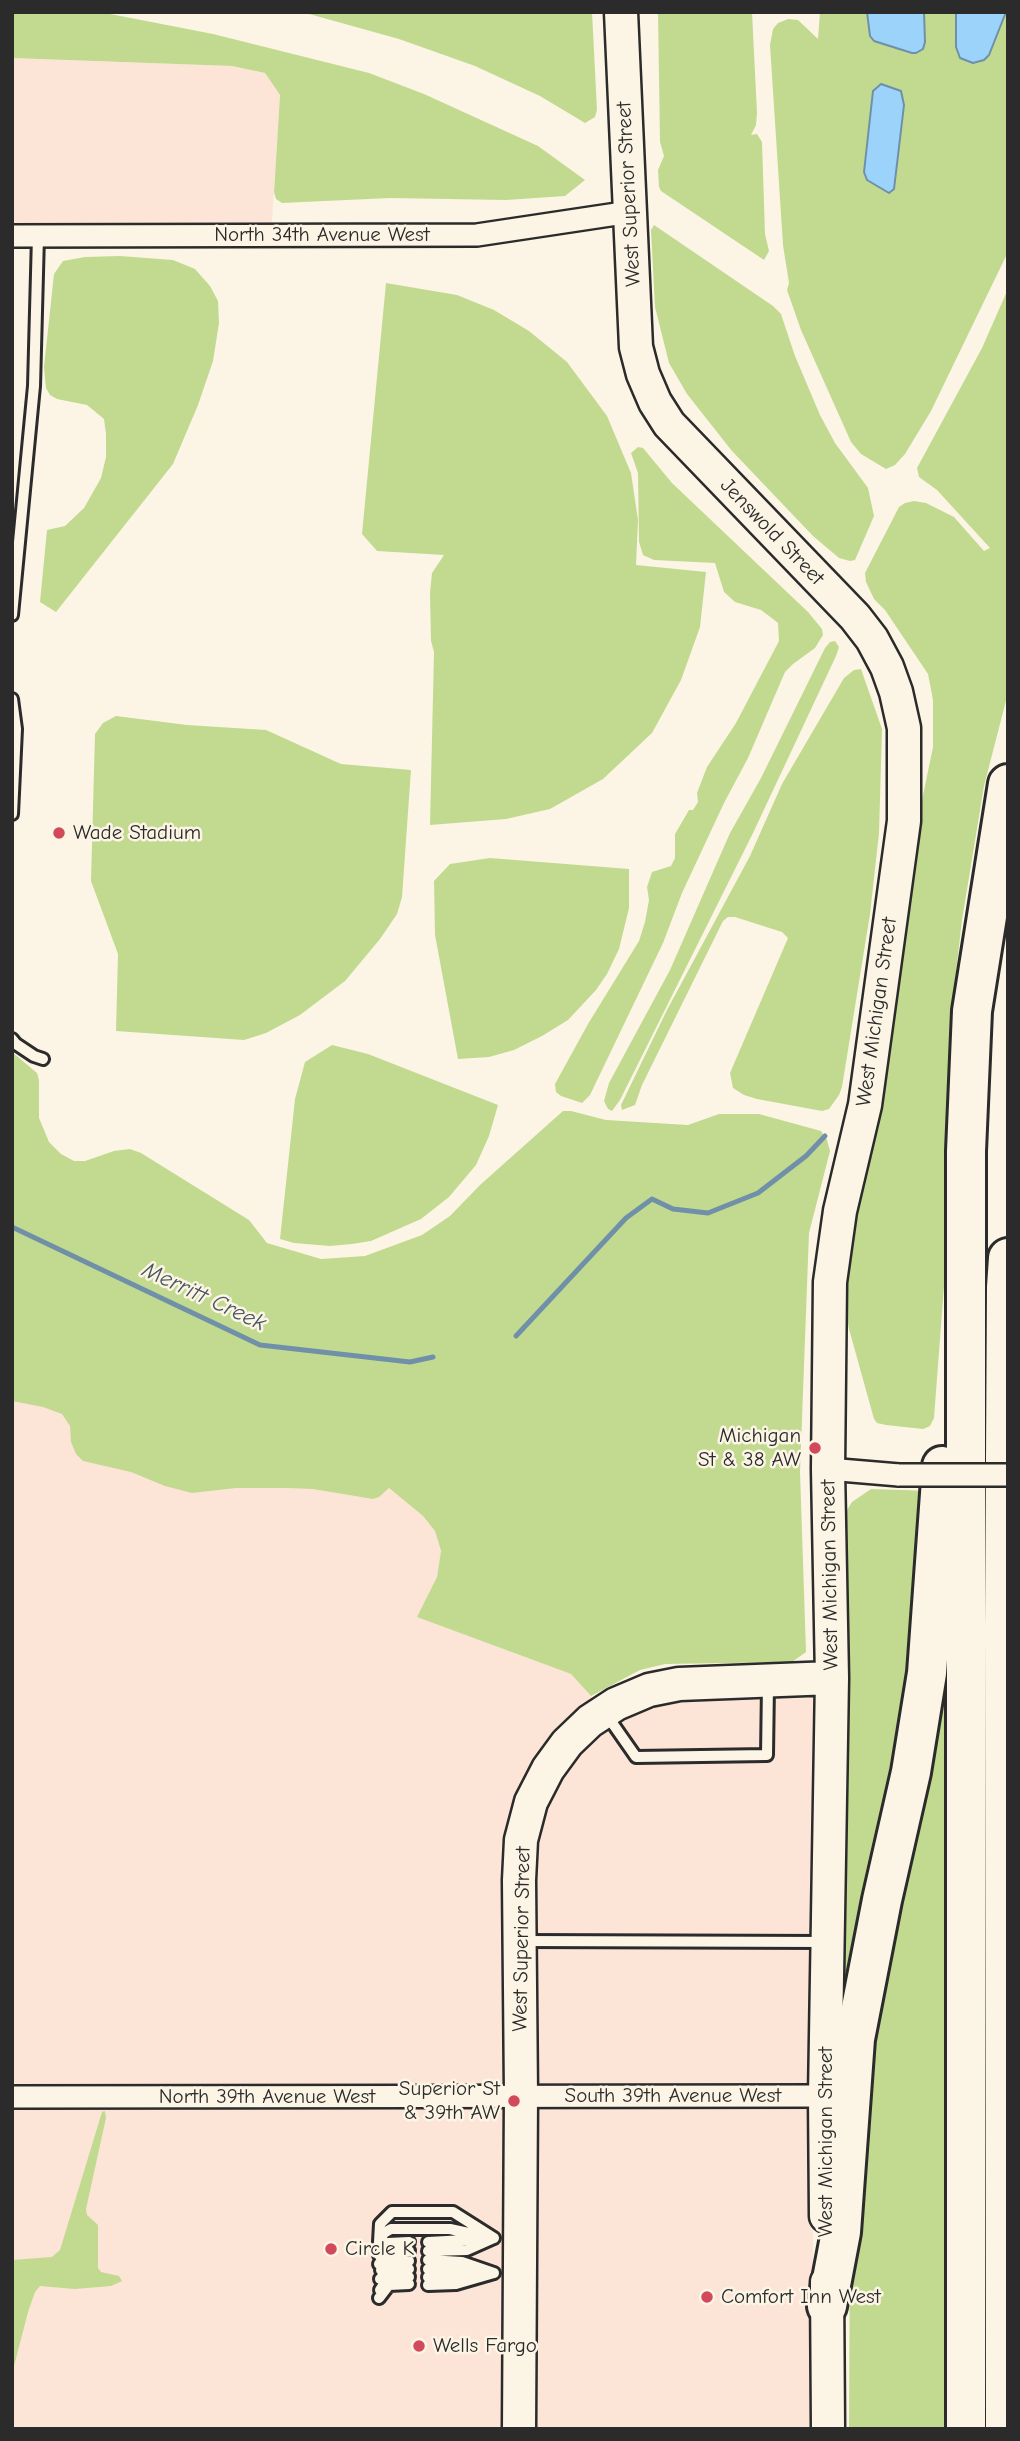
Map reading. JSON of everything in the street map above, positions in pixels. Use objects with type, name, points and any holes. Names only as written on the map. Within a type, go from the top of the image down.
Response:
[{"type":"highway","points":[[966,2429],[966,1151],[972,1011],[1008,784]]},
{"type":"highway","points":[[1005,2429],[1008,1258]]},
{"type":"highway","points":[[827,2306],[841,2232],[855,2039],[882,1900],[911,1772],[927,1673],[949,1365],[965,1280]]},
{"type":"street","name":"West Superior Street","points":[[621,12],[636,346],[643,374]]},
{"type":"street","name":"North 34th Avenue West","points":[[12,236],[477,235],[630,212]]},
{"type":"street","name":"Jenswold Street","points":[[643,374],[655,402],[669,424],[855,617],[872,639],[887,667],[896,692],[904,728]]},
{"type":"street","name":"West Michigan Street","points":[[828,2429],[825,2096],[832,1678],[828,1469],[830,1282],[840,1211],[865,1105],[904,821],[904,728]]},
{"type":"street","points":[[828,1469],[899,1475],[1008,1475]]},
{"type":"street","name":"West Superior Street","points":[[519,2429],[519,1881],[522,1840],[531,1802],[548,1769],[567,1743],[590,1721],[616,1704],[649,1690],[679,1684],[832,1678]]},
{"type":"street","name":"South 39th Avenue West","points":[[521,2095],[825,2096]]},
{"type":"street","name":"North 39th Avenue West","points":[[12,2097],[521,2095]]},
{"type":"lane","points":[[12,615],[34,386],[38,236]]},
{"type":"lane","points":[[12,699],[16,729],[12,814]]},
{"type":"lane","points":[[12,1039],[34,1056],[43,1059]]},
{"type":"lane","points":[[604,1712],[636,1757],[766,1755],[768,1680]]},
{"type":"lane","points":[[519,1941],[828,1942]]},
{"type":"lane","points":[[391,2212],[453,2212],[494,2238],[450,2229],[391,2229],[379,2242],[380,2224],[391,2212]]},
{"type":"lane","points":[[428,2264],[494,2238]]},
{"type":"lane","points":[[379,2276],[388,2243],[409,2264]]},
{"type":"lane","points":[[379,2276],[389,2261],[409,2264]]},
{"type":"lane","points":[[462,2262],[494,2273],[465,2282],[428,2264],[462,2262]]},
{"type":"lane","points":[[379,2276],[388,2278],[409,2264]]},
{"type":"shaded area","points":[[12,58],[232,66],[265,73],[280,95],[271,235],[12,236]]},
{"type":"shaded area","points":[[12,1227],[389,1488],[423,1516],[435,1531],[441,1552],[437,1577],[418,1617],[571,1674],[604,1711],[814,1678],[813,2289],[816,2429],[12,2429]]},
{"type":"green space","points":[[12,12],[100,12],[213,34],[369,73],[424,94],[538,146],[585,180],[565,196],[506,200],[390,198],[282,203],[276,199],[274,192],[280,95],[265,73],[232,66],[12,58]]},
{"type":"green space","points":[[302,12],[592,12],[597,110],[595,117],[585,123],[540,96],[475,66],[399,39]]},
{"type":"green space","points":[[658,12],[752,12],[757,113],[756,125],[751,135],[757,134],[762,142],[765,234],[769,251],[764,260],[661,191],[659,187],[658,170],[664,156],[660,142]]},
{"type":"green space","points":[[820,12],[1008,12],[1008,252],[931,411],[905,454],[895,465],[886,469],[861,454],[851,442],[801,330],[787,290],[789,283],[783,245],[770,45],[773,29],[778,23],[788,19],[798,20],[818,39]]},
{"type":"green space","points":[[654,225],[781,314],[820,415],[835,443],[868,488],[874,516],[855,560],[839,558],[813,536],[732,451],[687,394],[669,363],[655,307],[651,230]]},
{"type":"green space","points":[[120,256],[173,260],[195,269],[210,286],[218,301],[219,323],[213,361],[173,464],[56,612],[40,602],[47,530],[65,526],[84,508],[101,478],[106,457],[106,434],[104,419],[87,405],[57,399],[50,395],[46,388],[44,367],[54,274],[63,261]]},
{"type":"green space","points":[[386,283],[457,295],[494,310],[529,331],[567,362],[607,416],[631,473],[638,520],[636,565],[706,572],[700,627],[681,680],[652,733],[603,779],[550,809],[506,819],[430,825],[434,652],[431,641],[430,593],[432,573],[444,555],[377,551],[362,534]]},
{"type":"green space","points":[[1008,289],[1008,693],[984,786],[962,920],[950,1025],[944,1286],[934,1418],[930,1426],[923,1429],[886,1425],[877,1423],[874,1419],[849,1329],[842,1286],[915,834],[933,747],[933,700],[928,674],[885,610],[874,599],[865,573],[899,507],[914,501],[926,503],[954,517],[984,551],[990,548],[937,490],[919,477],[917,468],[982,348]]},
{"type":"green space","points":[[638,447],[643,448],[672,483],[808,612],[822,629],[823,635],[815,648],[785,672],[748,758],[682,893],[663,943],[590,1095],[582,1103],[561,1096],[556,1092],[555,1084],[639,941],[645,922],[649,900],[647,887],[652,872],[671,866],[675,858],[675,834],[689,810],[693,810],[698,802],[697,793],[707,767],[736,723],[779,641],[778,623],[761,610],[735,602],[724,592],[715,563],[654,560],[643,555],[639,542],[638,473],[631,453]]},
{"type":"green space","points":[[835,641],[839,647],[836,656],[753,833],[620,1100],[612,1111],[604,1101],[609,1083],[670,970],[730,833],[761,778],[825,648]]},
{"type":"green space","points":[[861,669],[882,729],[879,833],[870,914],[839,1095],[829,1109],[822,1111],[757,1099],[733,1088],[730,1073],[788,938],[782,932],[728,917],[723,921],[642,1085],[635,1105],[622,1110],[621,1105],[667,1010],[750,856],[782,784],[844,678],[854,670]]},
{"type":"green space","points":[[116,716],[187,725],[266,730],[341,764],[411,770],[402,897],[397,914],[345,981],[300,1015],[266,1033],[244,1040],[116,1031],[118,954],[91,881],[95,734],[103,723]]},
{"type":"green space","points":[[490,858],[629,869],[629,908],[619,949],[607,974],[568,1020],[514,1050],[489,1057],[458,1059],[435,935],[434,881],[450,864]]},
{"type":"green space","points":[[332,1045],[368,1054],[498,1105],[489,1136],[476,1165],[449,1197],[421,1219],[371,1241],[330,1246],[294,1243],[280,1239],[295,1099],[305,1062]]},
{"type":"green space","points":[[12,1052],[37,1073],[39,1118],[49,1142],[61,1154],[74,1161],[85,1161],[114,1151],[130,1149],[141,1153],[249,1220],[267,1243],[321,1259],[365,1256],[422,1235],[450,1216],[480,1185],[563,1111],[606,1120],[688,1125],[719,1114],[759,1114],[821,1131],[830,1151],[809,1233],[800,1472],[806,1652],[792,1662],[665,1664],[640,1670],[591,1696],[571,1674],[417,1617],[437,1577],[441,1551],[435,1531],[423,1516],[389,1488],[373,1499],[313,1489],[287,1488],[236,1488],[192,1493],[165,1486],[131,1472],[83,1461],[76,1454],[71,1442],[70,1426],[62,1414],[12,1401]]},
{"type":"green space","points":[[871,1489],[933,1491],[922,1652],[839,2036],[840,1521],[852,1502]]},
{"type":"green space","points":[[948,1650],[947,2429],[849,2429],[853,2139]]},
{"type":"green space","points":[[105,2111],[106,2118],[86,2209],[87,2215],[98,2225],[98,2268],[101,2272],[119,2276],[122,2281],[111,2286],[75,2289],[40,2286],[28,2312],[12,2374],[12,2260],[52,2257],[60,2250],[102,2112]]},
{"type":"water","points":[[867,12],[924,12],[923,49],[912,53],[874,41],[870,36]]},
{"type":"water","points":[[956,12],[1006,12],[989,55],[984,60],[973,63],[960,58],[956,47]]},
{"type":"water","points":[[881,84],[901,91],[904,105],[894,189],[889,193],[867,180],[864,172],[873,91]]},
{"type":"waterway","name":"Merritt Creek","points":[[516,1336],[626,1218],[652,1199],[673,1209],[708,1213],[758,1193],[806,1156],[825,1136]]},
{"type":"waterway","name":"Merritt Creek","points":[[12,1227],[260,1345],[410,1362],[433,1357]]},
{"type":"place","name":"Wade Stadium","points":[[59,833]]},
{"type":"place","name":"Michigan St & 38 AW","points":[[815,1448]]},
{"type":"place","name":"Superior St & 39th AW","points":[[514,2101]]},
{"type":"place","name":"Circle K","points":[[331,2249]]},
{"type":"place","name":"Comfort Inn West","points":[[707,2297]]},
{"type":"place","name":"Wells Fargo","points":[[419,2346]]}]
